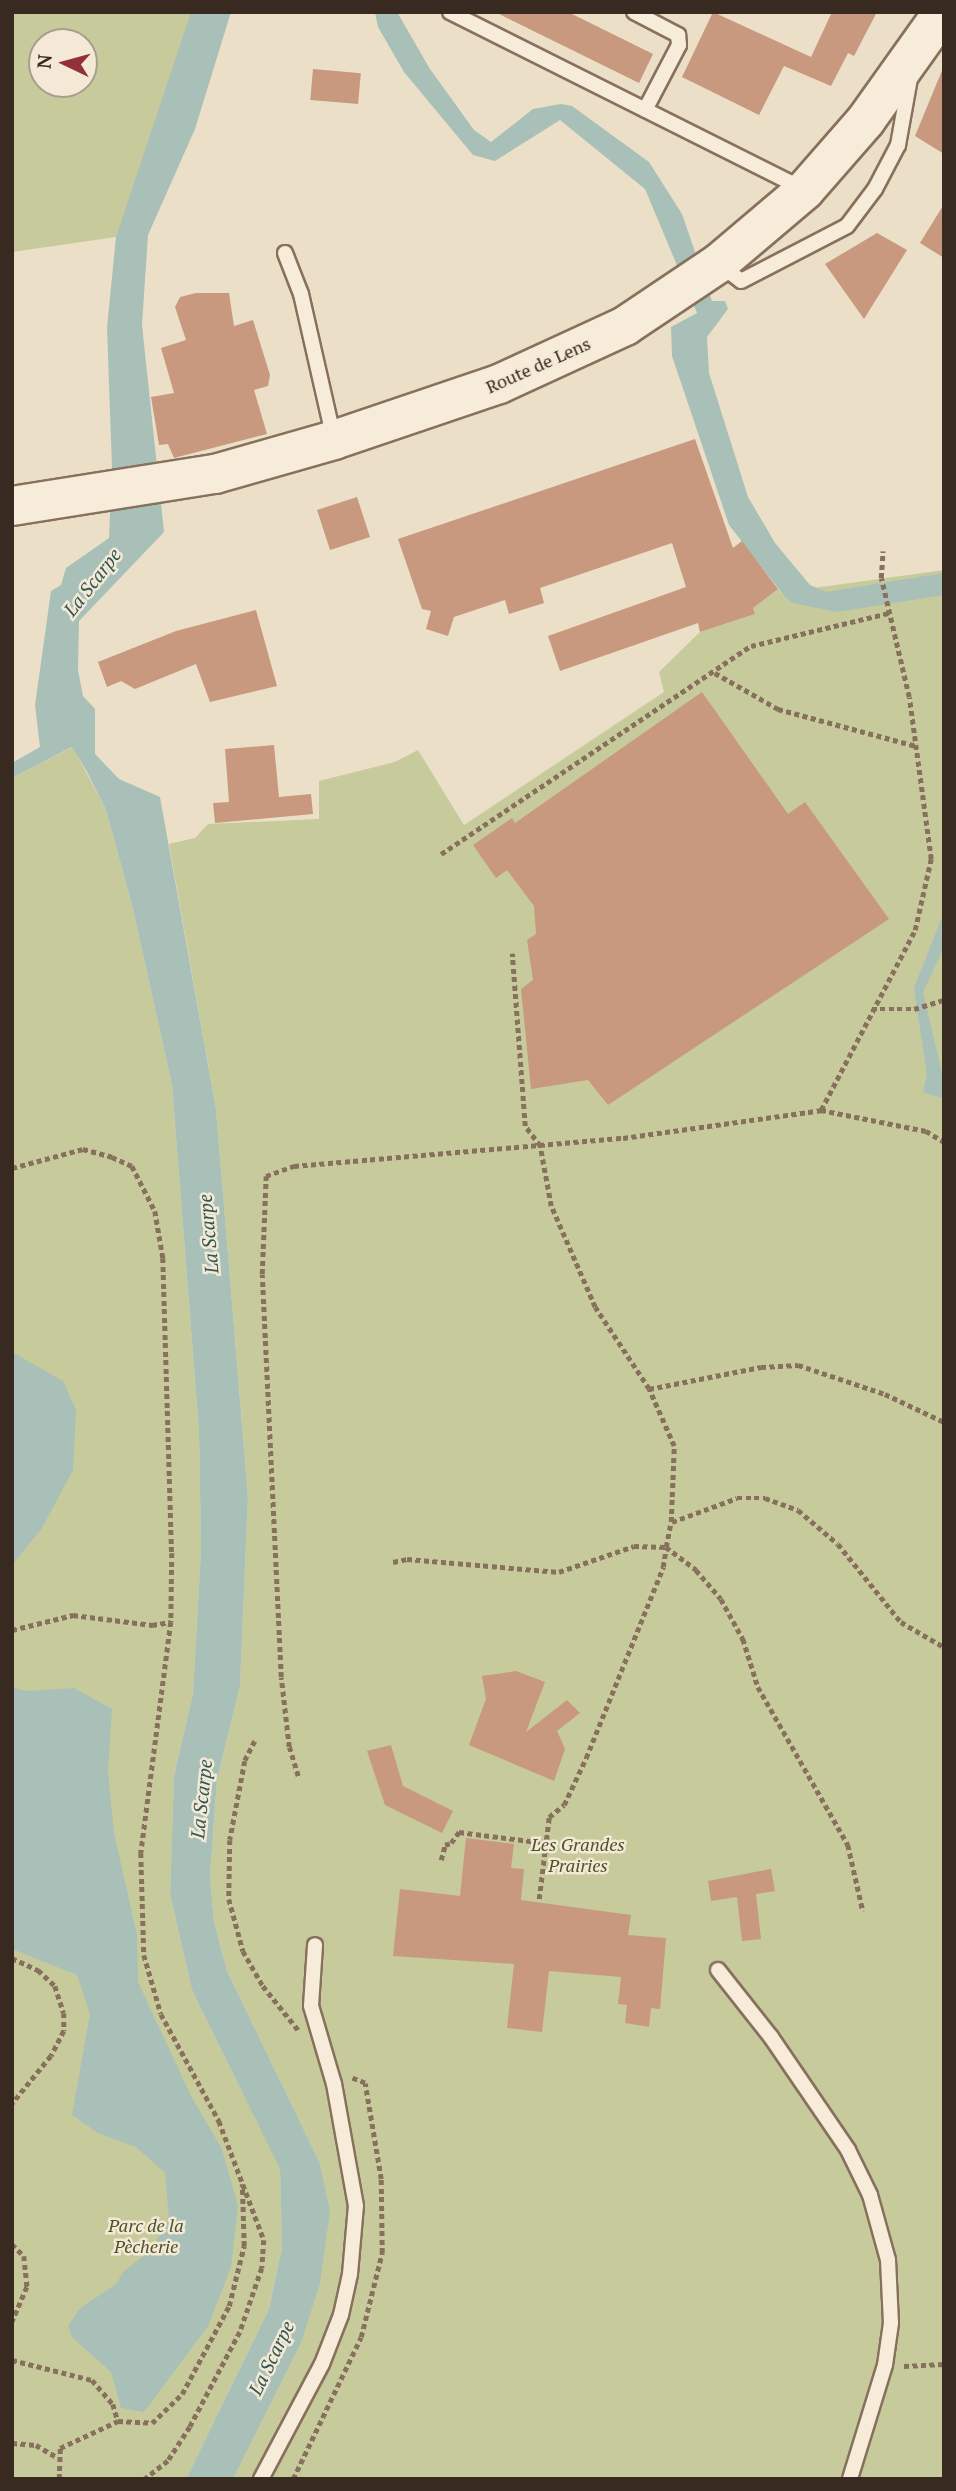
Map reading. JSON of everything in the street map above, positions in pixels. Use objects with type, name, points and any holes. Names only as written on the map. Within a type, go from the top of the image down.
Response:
[{"type":"main road","name":"Route de Lens","points":[[12,506],[165,483],[334,440],[549,364],[625,326],[711,277],[805,190],[911,61],[933,16]]},
{"type":"lane","points":[[450,12],[805,190]]},
{"type":"lane","points":[[634,12],[678,35],[679,45],[645,110]]},
{"type":"lane","points":[[711,277],[833,236],[861,211],[898,145],[910,99],[911,61]]},
{"type":"lane","points":[[285,253],[301,294],[334,440]]},
{"type":"lane","points":[[261,2479],[322,2364],[341,2315],[350,2274],[356,2206],[311,2007],[316,1945]]},
{"type":"lane","points":[[718,1970],[810,2090],[870,2195],[888,2260],[891,2323],[885,2365],[850,2479]]},
{"type":"path","points":[[821,1110],[915,930],[931,859],[916,746],[881,578],[883,551]]},
{"type":"path","points":[[441,854],[638,726],[701,678],[715,673],[751,646],[888,613]]},
{"type":"path","points":[[715,673],[778,709],[916,746]]},
{"type":"path","points":[[512,953],[525,1126],[540,1146],[551,1206],[595,1307],[649,1389],[674,1447],[671,1522],[663,1567],[586,1758],[564,1805],[549,1817],[539,1899]]},
{"type":"path","points":[[872,1009],[914,1009],[944,1000]]},
{"type":"path","points":[[298,1776],[289,1747],[281,1677],[262,1274],[266,1176],[294,1166],[540,1146],[821,1110],[926,1131],[944,1142]]},
{"type":"path","points":[[12,1168],[83,1149],[112,1157],[132,1166],[155,1211],[163,1258],[171,1622],[141,1853],[144,1955],[161,2014],[219,2121],[264,2240],[262,2268],[240,2332],[190,2427],[168,2460],[145,2479]]},
{"type":"path","points":[[649,1389],[761,1367],[798,1365],[886,1394],[944,1422]]},
{"type":"path","points":[[671,1522],[737,1498],[765,1498],[798,1510],[838,1544],[901,1622],[944,1647]]},
{"type":"path","points":[[393,1562],[407,1559],[559,1572],[634,1546],[666,1547],[696,1570],[732,1619],[758,1687],[848,1845],[863,1911]]},
{"type":"path","points":[[12,1630],[73,1615],[152,1625],[171,1622]]},
{"type":"path","points":[[256,1741],[245,1761],[230,1840],[232,1911],[243,1951],[262,1986],[326,2064]]},
{"type":"path","points":[[441,1860],[445,1845],[451,1843],[459,1832],[545,1843]]},
{"type":"path","points":[[12,1958],[38,1970],[55,1986],[64,2013],[64,2031],[51,2056],[12,2105]]},
{"type":"path","points":[[59,2479],[57,2457],[60,2448],[118,2421],[152,2423],[182,2394],[229,2306],[244,2246],[242,2184]]},
{"type":"path","points":[[12,2244],[24,2256],[27,2287],[12,2322]]},
{"type":"path","points":[[12,2360],[92,2380],[113,2404],[118,2421]]},
{"type":"path","points":[[885,2365],[944,2364]]},
{"type":"path","points":[[12,2443],[36,2445],[57,2457]]},
{"type":"green space","points":[[12,12],[212,12],[181,106],[135,182],[116,237],[12,252]]},
{"type":"green space","name":"Les Grandes Prairies","points":[[944,570],[944,2479],[233,2479],[301,2343],[319,2161],[227,1971],[214,1921],[210,1876],[217,1780],[240,1686],[248,1497],[216,1109],[169,844],[195,838],[208,824],[319,819],[319,781],[395,762],[418,750],[464,825],[664,692],[659,672],[700,632],[755,614],[753,608],[778,589],[785,597],[792,591]]},
{"type":"green space","name":"Parc de la Pècherie","points":[[73,747],[106,810],[132,905],[172,1085],[199,1432],[201,1549],[193,1693],[174,1776],[170,1894],[192,1990],[280,2168],[282,2247],[269,2309],[186,2479],[12,2479],[12,778]]},
{"type":"water","name":"La Scarpe","points":[[191,12],[231,12],[195,129],[148,235],[142,325],[164,532],[79,621],[78,670],[83,696],[95,709],[95,754],[119,779],[160,797],[216,1109],[248,1497],[240,1686],[217,1780],[210,1876],[214,1921],[227,1971],[319,2161],[330,2211],[320,2283],[301,2343],[233,2479],[186,2479],[269,2309],[282,2247],[280,2169],[192,1990],[170,1894],[174,1776],[193,1693],[201,1549],[199,1432],[172,1085],[132,905],[106,810],[86,770],[72,747],[12,778],[12,763],[40,747],[35,705],[51,591],[61,585],[66,568],[109,538],[112,468],[107,328],[116,237]]},
{"type":"water","points":[[375,12],[397,12],[430,69],[474,130],[491,142],[533,109],[561,104],[572,106],[649,162],[682,214],[712,301],[725,301],[728,309],[707,337],[709,373],[748,497],[775,543],[810,585],[826,592],[944,573],[944,595],[837,612],[793,603],[785,597],[729,525],[672,356],[671,327],[697,313],[645,189],[560,120],[495,161],[473,155],[404,72],[378,27]]},
{"type":"water","points":[[944,912],[944,947],[923,992],[943,1077],[942,1098],[923,1092],[927,1075],[914,988]]},
{"type":"water","points":[[12,1352],[63,1381],[76,1410],[73,1470],[42,1528],[12,1565]]},
{"type":"water","points":[[12,1687],[26,1691],[74,1688],[112,1709],[108,1772],[114,1833],[137,1935],[138,1982],[191,2096],[222,2149],[238,2206],[231,2267],[208,2326],[144,2412],[121,2408],[111,2372],[72,2337],[68,2326],[79,2309],[116,2284],[124,2271],[150,2251],[169,2220],[165,2173],[136,2147],[98,2133],[72,2115],[90,2014],[77,1975],[12,1949]]},
{"type":"building","points":[[495,12],[568,12],[653,54],[639,83]]},
{"type":"building","points":[[713,12],[811,57],[832,12],[877,12],[854,56],[848,53],[831,86],[784,66],[759,115],[682,77]]},
{"type":"building","points":[[313,69],[361,73],[358,104],[310,100]]},
{"type":"building","points":[[944,69],[944,154],[915,136]]},
{"type":"building","points":[[944,204],[944,258],[920,243]]},
{"type":"building","points":[[877,233],[907,250],[864,319],[825,264]]},
{"type":"building","points":[[196,293],[229,293],[234,326],[253,320],[270,375],[268,386],[254,390],[267,434],[174,458],[168,444],[159,445],[151,397],[174,393],[161,348],[186,340],[175,307],[180,297]]},
{"type":"building","points":[[695,439],[733,548],[742,541],[778,589],[753,608],[755,614],[700,632],[698,623],[560,671],[548,636],[686,587],[672,543],[540,588],[544,603],[509,614],[505,600],[454,617],[448,636],[426,629],[431,611],[422,609],[398,539]]},
{"type":"building","points":[[357,497],[370,537],[330,550],[317,510]]},
{"type":"building","points":[[256,610],[277,686],[210,702],[196,664],[135,689],[121,681],[107,687],[98,662],[176,631]]},
{"type":"building","points":[[702,692],[788,814],[805,802],[889,919],[608,1105],[588,1080],[531,1089],[521,989],[533,980],[527,940],[536,934],[534,906],[507,870],[496,878],[473,845],[512,818],[515,823]]},
{"type":"building","points":[[274,745],[279,797],[311,794],[313,814],[215,823],[213,803],[229,802],[225,749]]},
{"type":"building","points":[[516,1671],[545,1682],[526,1732],[567,1700],[580,1713],[557,1731],[565,1749],[554,1781],[469,1745],[486,1699],[482,1676]]},
{"type":"building","points":[[391,1745],[403,1786],[453,1811],[442,1833],[385,1805],[367,1751]]},
{"type":"building","points":[[466,1838],[514,1844],[511,1868],[524,1869],[521,1900],[631,1915],[628,1935],[666,1938],[660,2009],[651,2008],[649,2027],[625,2023],[627,2005],[618,2004],[621,1977],[549,1971],[542,2032],[507,2028],[514,1964],[393,1956],[400,1889],[460,1896]]},
{"type":"building","points":[[771,1869],[775,1891],[756,1894],[761,1939],[742,1941],[737,1897],[711,1901],[708,1881]]}]
